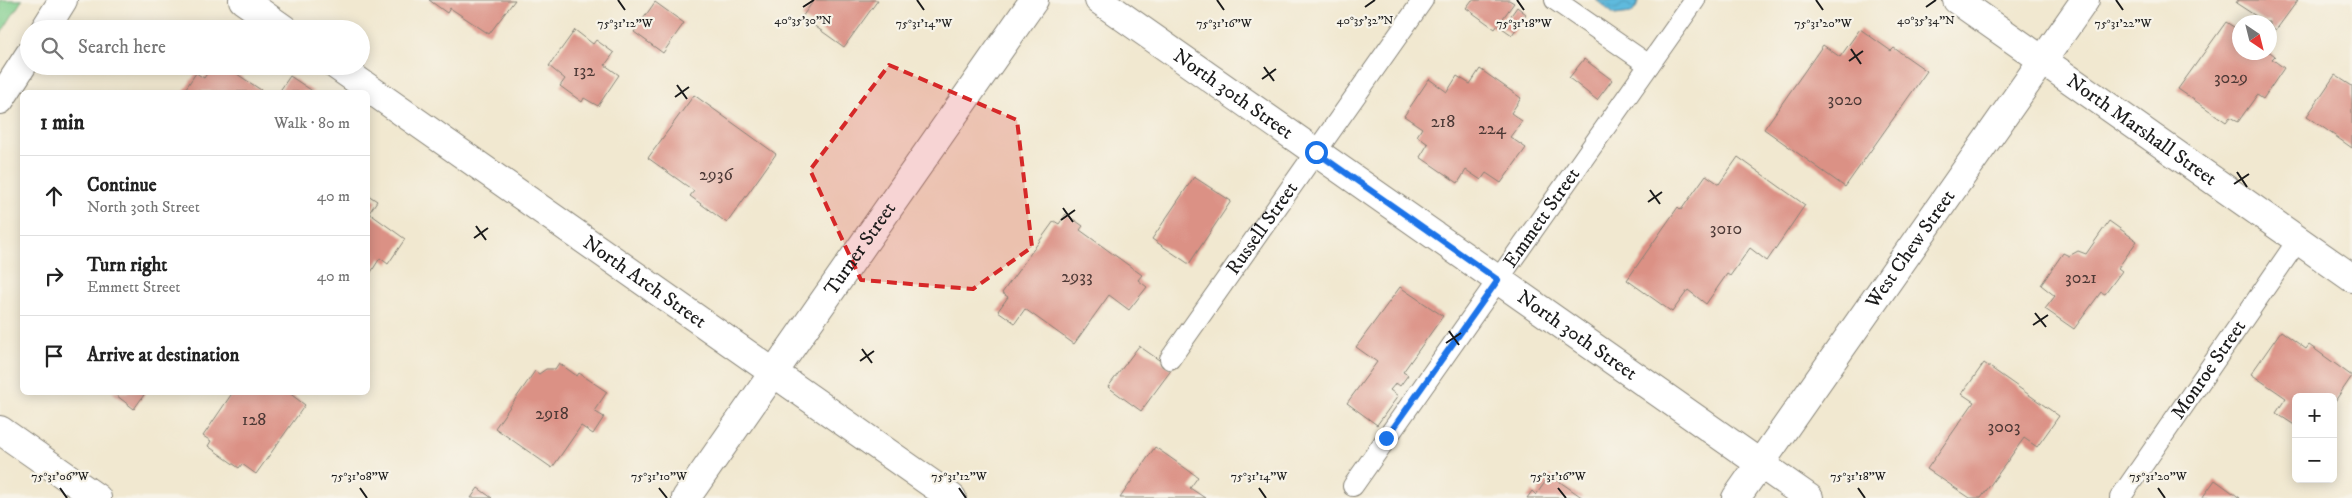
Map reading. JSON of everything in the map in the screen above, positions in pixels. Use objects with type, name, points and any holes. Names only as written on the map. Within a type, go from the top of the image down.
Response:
[{"type":"street","points":[[51,20],[64,0]]},
{"type":"street","points":[[243,0],[271,20]]},
{"type":"street","name":"Turner Street","points":[[686,498],[1034,0]]},
{"type":"street","name":"North 30th Street","points":[[1099,0],[1809,498]]},
{"type":"street","name":"North Marshall Street","points":[[1957,0],[2352,278]]},
{"type":"street","name":"West Chew Street","points":[[1736,498],[2085,0]]},
{"type":"street","points":[[0,100],[20,69]]},
{"type":"street","name":"North Arch Street","points":[[350,75],[952,498]]},
{"type":"street","points":[[0,430],[97,498]]},
{"type":"lane","name":"Russell Street","points":[[1170,359],[1423,0]]},
{"type":"lane","points":[[1554,0],[1649,64]]},
{"type":"lane","name":"Emmett Street","points":[[1353,486],[1695,0]]},
{"type":"lane","name":"Monroe Street","points":[[2120,498],[2298,240]]},
{"type":"highlighted area","points":[[889,65],[1017,120],[1032,247],[973,289],[861,280],[810,170]]},
{"type":"green space","points":[[0,0],[22,0],[0,35]]},
{"type":"water","points":[[1596,0],[1638,0],[1637,7],[1632,13],[1615,15]]},
{"type":"building","points":[[429,0],[515,0],[489,34],[450,8],[447,13]]},
{"type":"building","points":[[814,0],[878,0],[844,47],[802,17]]},
{"type":"building","points":[[1472,0],[1509,0],[1514,3],[1495,29],[1466,8]]},
{"type":"building","points":[[2238,0],[2298,0],[2277,29],[2277,15],[2254,15],[2236,3]]},
{"type":"building","points":[[655,2],[684,23],[663,53],[634,32]]},
{"type":"building","points":[[1517,7],[1526,14],[1512,35],[1502,28]]},
{"type":"building","points":[[2226,22],[2232,26],[2232,60],[2273,60],[2284,68],[2263,99],[2257,95],[2238,122],[2230,117],[2226,122],[2178,89]]},
{"type":"building","points":[[1860,29],[1891,51],[1894,48],[1927,71],[1845,187],[1764,129],[1823,45],[1840,57]]},
{"type":"building","points":[[575,30],[593,44],[596,40],[614,53],[605,65],[619,75],[598,106],[584,98],[582,102],[560,86],[565,79],[549,66]]},
{"type":"building","points":[[1584,59],[1612,80],[1597,100],[1569,78]]},
{"type":"building","points":[[1480,69],[1521,98],[1511,113],[1522,121],[1510,137],[1526,148],[1501,183],[1486,173],[1481,180],[1466,170],[1458,183],[1420,157],[1428,144],[1417,136],[1422,128],[1404,116],[1429,79],[1447,92],[1457,76],[1470,84]]},
{"type":"building","points":[[195,75],[204,78],[206,75],[238,75],[261,90],[185,90]]},
{"type":"building","points":[[2335,75],[2352,86],[2352,148],[2307,116]]},
{"type":"building","points":[[290,76],[311,90],[280,90]]},
{"type":"building","points":[[694,95],[776,154],[727,223],[690,196],[694,191],[648,158]]},
{"type":"building","points":[[1738,157],[1805,205],[1767,261],[1750,248],[1730,276],[1727,274],[1706,304],[1688,290],[1672,312],[1627,280],[1678,207],[1681,210],[1706,175],[1719,184]]},
{"type":"building","points":[[1194,177],[1231,201],[1189,264],[1152,239]]},
{"type":"building","points":[[370,196],[377,201],[370,212]]},
{"type":"building","points":[[370,214],[405,239],[388,264],[380,258],[370,274]]},
{"type":"building","points":[[1066,214],[1083,226],[1080,230],[1142,275],[1138,280],[1147,287],[1129,310],[1109,295],[1074,344],[1025,309],[1015,323],[998,311],[1008,297],[1002,293],[1054,221],[1059,224]]},
{"type":"building","points":[[2109,221],[2137,241],[2118,268],[2122,271],[2105,294],[2101,292],[2074,329],[2045,309],[2055,296],[2041,285],[2063,253],[2069,256],[2078,251],[2086,254]]},
{"type":"building","points":[[1400,287],[1443,316],[1403,372],[1408,375],[1400,386],[1396,383],[1390,390],[1398,396],[1377,425],[1347,403],[1377,362],[1356,347]]},
{"type":"building","points":[[2281,331],[2306,349],[2309,345],[2352,376],[2337,398],[2337,393],[2292,393],[2292,423],[2276,413],[2286,398],[2251,374]]},
{"type":"building","points":[[1139,346],[1172,369],[1141,411],[1108,387]]},
{"type":"building","points":[[559,363],[577,376],[579,373],[607,392],[594,411],[604,417],[593,434],[581,426],[552,468],[495,428],[535,371],[539,374],[546,369],[555,369]]},
{"type":"building","points":[[1984,363],[2059,416],[2037,447],[2024,438],[1981,498],[1970,498],[1927,469],[1974,402],[1962,394]]},
{"type":"building","points":[[116,395],[144,395],[134,409]]},
{"type":"building","points":[[231,395],[292,395],[305,405],[256,474],[242,464],[239,468],[208,446],[211,441],[203,436]]},
{"type":"building","points":[[1155,447],[1198,477],[1190,488],[1205,498],[1120,498]]},
{"type":"building","points":[[1550,475],[1583,498],[1527,498],[1532,491],[1536,495]]},
{"type":"building","points":[[2215,480],[2240,498],[2202,498]]},
{"type":"building","points":[[478,488],[492,498],[471,498]]},
{"type":"route","points":[[1316,152],[1498,280],[1386,438]]}]
